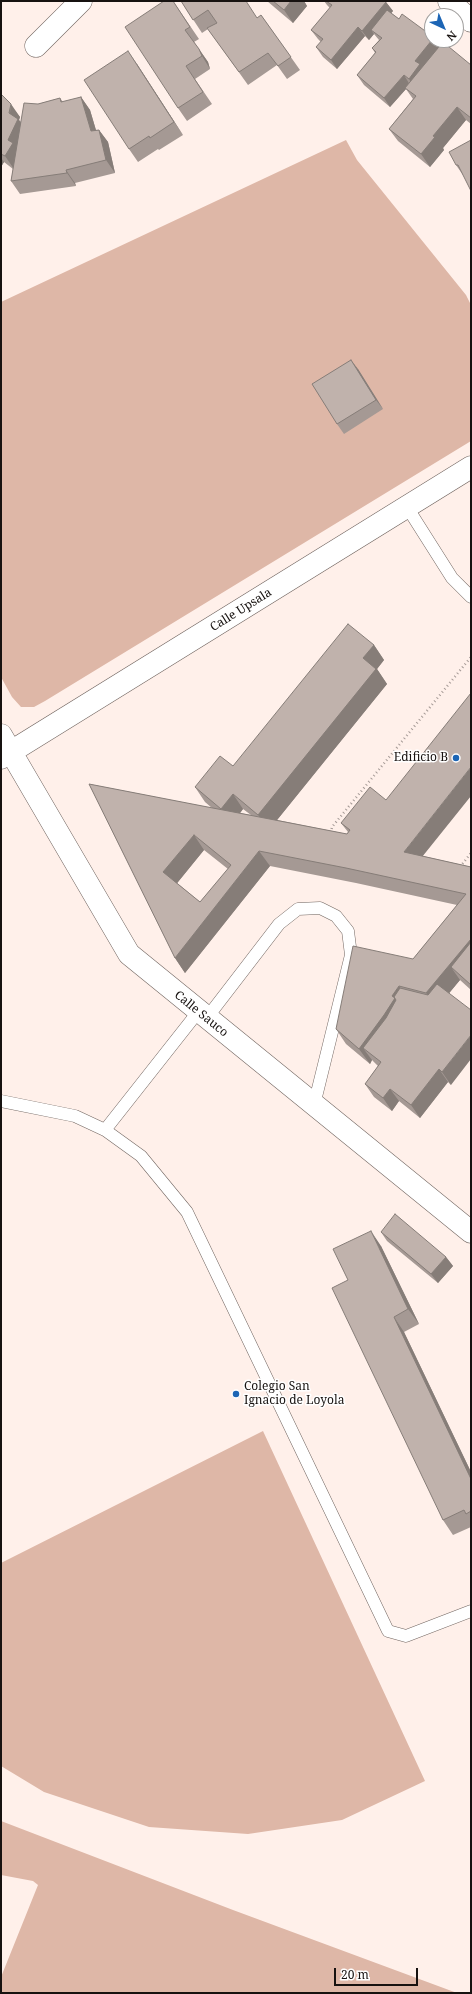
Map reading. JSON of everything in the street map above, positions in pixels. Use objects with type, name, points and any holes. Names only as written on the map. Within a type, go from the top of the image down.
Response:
[{"type":"street","points":[[36,46],[81,1]]},
{"type":"street","points":[[448,1],[471,21]]},
{"type":"street","name":"Calle Upsala","points":[[4,749],[471,467]]},
{"type":"street","name":"Calle Sauco","points":[[4,749],[129,954],[202,1015],[471,1232]]},
{"type":"lane","points":[[407,507],[452,578],[471,597]]},
{"type":"lane","points":[[105,1130],[279,924],[298,909],[320,908],[336,916],[348,931],[351,955],[314,1105]]},
{"type":"lane","points":[[1,1101],[75,1116],[105,1130],[141,1156],[187,1212],[388,1631],[406,1636],[471,1611]]},
{"type":"path","points":[[330,837],[332,827],[471,657]]},
{"type":"path","points":[[457,870],[471,853]]},
{"type":"shaded area","points":[[346,140],[357,160],[466,295],[471,305],[471,441],[45,701],[34,707],[21,707],[12,697],[1,677],[1,302]]},
{"type":"shaded area","points":[[263,1431],[425,1781],[342,1820],[248,1834],[149,1827],[44,1792],[1,1766],[1,1563]]},
{"type":"shaded area","points":[[1,1821],[233,1910],[457,1993],[1,1993],[1,1977],[38,1885],[33,1881],[1,1875]]},
{"type":"building","points":[[164,1],[173,1],[190,27],[185,30],[199,49],[202,56],[186,66],[203,92],[178,108],[125,27]]},
{"type":"building","points":[[181,1],[246,1],[257,18],[261,15],[291,57],[278,66],[268,53],[239,72],[207,28],[217,23],[208,10],[193,20]]},
{"type":"building","points":[[273,1],[291,1],[284,10]]},
{"type":"building","points":[[326,1],[386,2],[362,31],[358,27],[331,60],[316,47],[323,39],[311,30],[332,5]]},
{"type":"building","points":[[387,10],[399,19],[402,14],[424,30],[424,48],[426,48],[415,61],[420,64],[409,79],[404,75],[384,98],[357,75],[376,52],[372,48],[382,38],[371,30]]},
{"type":"building","points":[[438,48],[450,48],[471,65],[471,118],[457,107],[433,136],[435,137],[421,154],[389,129],[416,96],[405,88]]},
{"type":"building","points":[[128,51],[174,122],[150,138],[149,136],[129,149],[84,80]]},
{"type":"building","points":[[1,94],[11,104],[9,113],[18,119],[8,140],[13,143],[5,156],[1,154]]},
{"type":"building","points":[[81,97],[91,131],[99,130],[106,160],[66,170],[67,173],[11,181],[24,103],[38,104],[60,98],[61,102]]},
{"type":"building","points":[[471,140],[471,191],[458,165],[456,165],[449,152]]},
{"type":"building","points":[[351,360],[376,400],[337,424],[312,384]]},
{"type":"building","points":[[348,624],[374,645],[363,658],[376,669],[258,815],[233,794],[221,809],[195,787],[220,756],[233,766]]},
{"type":"building","points":[[471,693],[471,767],[404,852],[471,867],[471,939],[426,993],[399,986],[392,996],[395,998],[359,1049],[336,1029],[353,946],[413,959],[466,894],[259,851],[175,958],[89,784],[347,834],[350,830],[341,823],[370,787],[386,800]],"holes":[[[194,835],[231,865],[200,902],[163,872]]]},
{"type":"building","points":[[471,942],[471,985],[451,967]]},
{"type":"building","points":[[437,984],[471,1010],[471,1035],[442,1072],[439,1069],[411,1105],[390,1089],[383,1098],[365,1084],[381,1062],[363,1048],[386,1018],[396,1000],[394,997],[400,988],[428,995]]},
{"type":"building","points":[[395,1214],[446,1257],[431,1274],[381,1232]]},
{"type":"building","points":[[371,1231],[408,1309],[394,1317],[471,1479],[471,1511],[466,1514],[464,1510],[443,1520],[332,1288],[348,1280],[333,1249]]},
{"type":"place","name":"Edificio B","points":[[456,758]]},
{"type":"place","name":"Colegio San Ignacio de Loyola","points":[[236,1394]]}]
